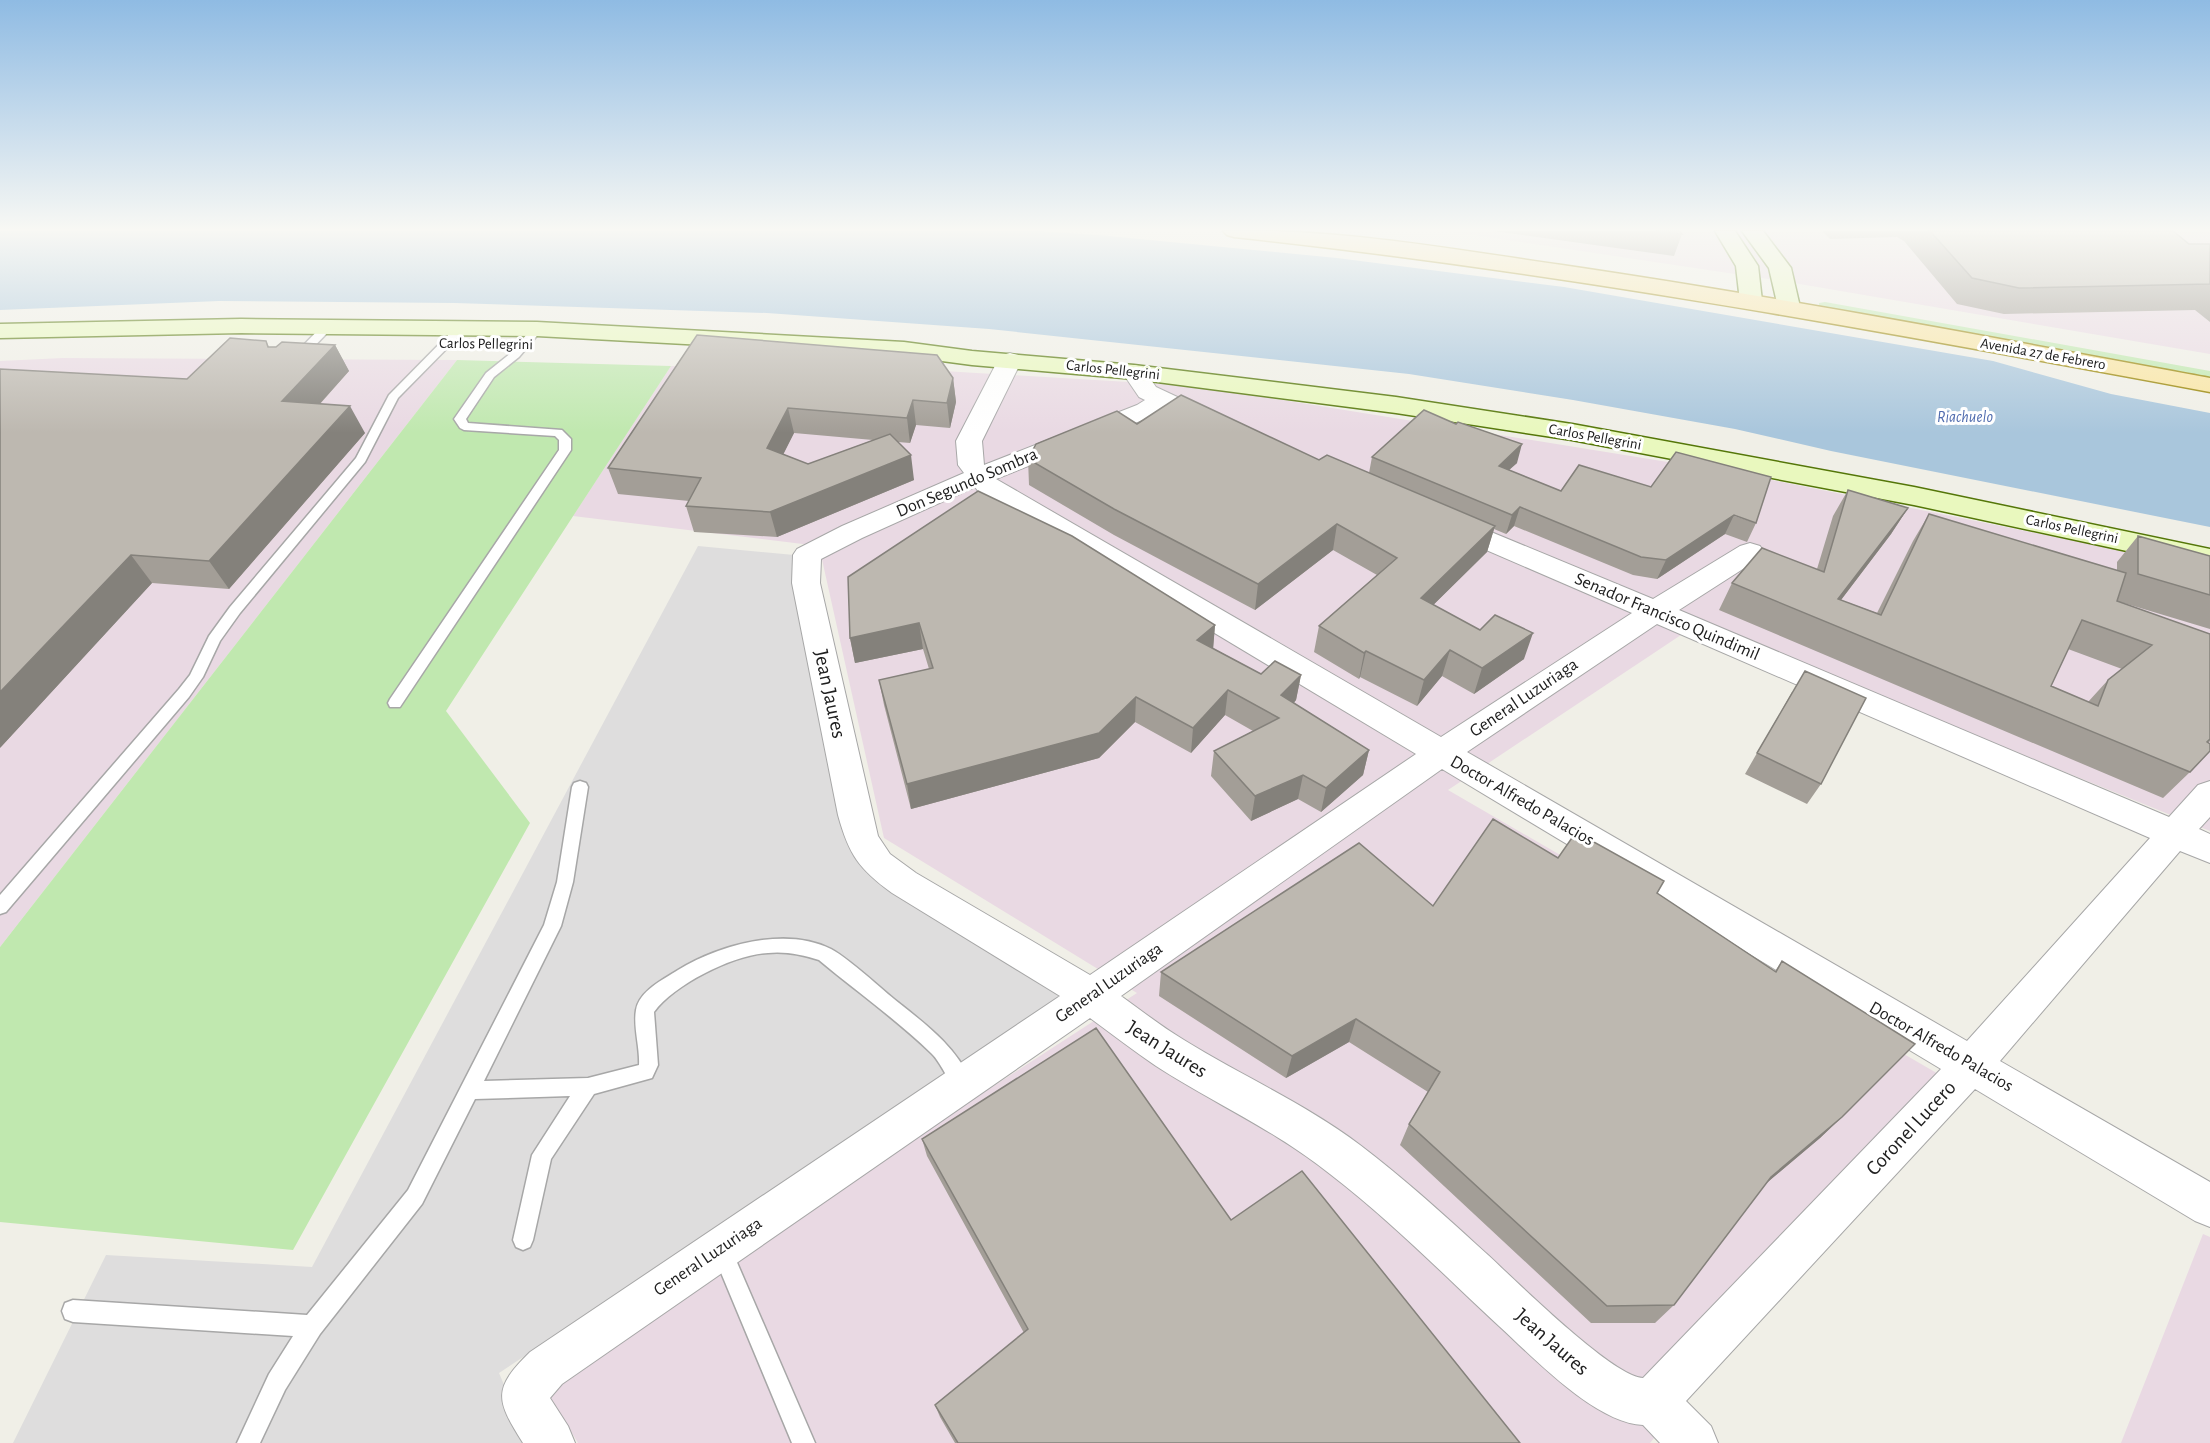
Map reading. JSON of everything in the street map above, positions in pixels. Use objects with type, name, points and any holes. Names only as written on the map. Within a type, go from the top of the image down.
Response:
[{"type":"main road","name":"Avenida 27 de Febrero","points":[[1779,298],[2210,385]]},
{"type":"main road","name":"Avenida 27 de Febrero","points":[[1788,300],[2210,366]]},
{"type":"main road","name":"Carlos Pellegrini","points":[[0,331],[531,337],[888,361],[972,358],[1010,360],[1134,372],[1396,405],[1572,432],[1914,496],[2210,559]]},
{"type":"main road","name":"Carlos Pellegrini","points":[[0,347],[320,334]]},
{"type":"street","name":"Doctor Alfredo Palacios","points":[[1010,360],[969,441],[971,465],[987,485],[1004,498],[2210,1206]]},
{"type":"street","points":[[1134,372],[1148,392],[1205,418]]},
{"type":"street","name":"Don Segundo Sombra","points":[[807,555],[852,532],[979,476],[1146,410],[1162,399]]},
{"type":"street","name":"Senador Francisco Quindimil","points":[[1424,513],[2210,849]]},
{"type":"street","name":"General Luzuriaga","points":[[551,1443],[526,1404],[526,1388],[546,1368],[1441,753],[1653,612],[1750,552]]},
{"type":"street","name":"Jean Jaures","points":[[807,555],[806,583],[855,816],[862,840],[878,864],[904,883],[1014,947],[1090,996],[1170,1053],[1304,1131],[1345,1159],[1429,1231],[1566,1357],[1605,1386],[1632,1401],[1653,1402]]},
{"type":"street","name":"Coronel Lucero","points":[[1653,1402],[1971,1065],[2210,794]]},
{"type":"street","points":[[1653,1402],[1694,1443]]},
{"type":"lane","points":[[287,369],[320,334]]},
{"type":"lane","points":[[0,906],[184,693],[196,677],[214,639],[235,610],[361,459],[393,397],[454,335]]},
{"type":"lane","points":[[395,703],[565,450],[565,439],[558,433],[464,426],[460,419],[490,375],[515,356],[531,337]]},
{"type":"lane","points":[[248,1443],[276,1382],[312,1326],[415,1197],[470,1090],[552,926],[565,882],[580,787]]},
{"type":"lane","points":[[470,1090],[588,1087],[645,1072],[650,1065],[645,1011],[658,993],[697,968],[753,948],[769,945],[805,948],[825,955],[923,1033],[941,1050],[963,1083]]},
{"type":"lane","points":[[523,1240],[542,1155],[588,1087]]},
{"type":"lane","points":[[721,1248],[804,1443]]},
{"type":"lane","points":[[73,1311],[312,1326]]},
{"type":"shaded area","points":[[1884,298],[2210,298],[2210,354]]},
{"type":"shaded area","points":[[63,358],[457,360],[0,947],[0,361]]},
{"type":"shaded area","points":[[671,366],[927,370],[1196,386],[1742,474],[2210,568],[2210,831],[1699,623],[1448,790],[1947,1079],[1650,1443],[578,1443],[540,1380],[1137,993],[884,838],[819,546],[573,516]]},
{"type":"shaded area","points":[[698,546],[805,556],[874,857],[1087,985],[499,1373],[529,1443],[13,1443],[106,1255],[312,1267]]},
{"type":"shaded area","points":[[2203,1234],[2210,1237],[2210,1443],[2121,1443]]},
{"type":"green space","points":[[1825,302],[2210,371],[2210,380],[1825,310],[1819,306],[1819,303]]},
{"type":"green space","points":[[457,360],[671,366],[446,711],[530,823],[293,1250],[0,1222],[0,947]]},
{"type":"water","name":"Riachuelo","points":[[0,298],[1630,298],[1993,361],[2111,394],[2210,413],[2210,527],[1831,451],[1735,429],[1573,400],[1409,374],[989,329],[767,313],[455,303],[219,301],[0,310]]},
{"type":"building","points":[[697,335],[937,355],[953,378],[947,403],[913,400],[907,418],[788,408],[767,448],[808,464],[890,434],[911,455],[770,512],[686,506],[701,478],[608,468]]},
{"type":"building","points":[[230,338],[266,341],[268,347],[276,347],[282,342],[335,345],[282,401],[350,406],[209,561],[131,555],[0,692],[0,369],[187,379]]},
{"type":"building","points":[[1181,395],[1319,460],[1327,455],[1495,526],[1421,598],[1480,630],[1495,615],[1533,633],[1482,668],[1450,650],[1424,680],[1366,651],[1364,653],[1319,626],[1397,558],[1337,524],[1258,584],[1114,509],[1028,459],[1036,444],[1117,411],[1137,424]]},
{"type":"building","points":[[1424,410],[1456,424],[1458,422],[1522,444],[1499,466],[1561,491],[1579,465],[1651,487],[1676,452],[1771,477],[1756,523],[1734,515],[1666,560],[1641,557],[1520,507],[1512,515],[1372,457]]},
{"type":"building","points":[[1848,490],[1908,508],[1838,599],[1881,615],[1929,514],[2126,573],[2117,601],[2210,634],[2210,739],[2207,742],[2210,744],[2210,751],[2190,772],[1732,583],[1762,548],[1824,572]],"holes":[[[2082,620],[2152,645],[2108,680],[2098,706],[2051,686]]]},
{"type":"building","points":[[978,491],[1072,536],[1215,625],[1197,640],[1261,674],[1275,661],[1301,675],[1281,695],[1369,750],[1326,788],[1303,775],[1255,796],[1214,751],[1279,718],[1228,690],[1193,728],[1136,697],[1099,733],[907,784],[879,680],[933,668],[919,623],[850,638],[848,577]]},
{"type":"building","points":[[2138,536],[2210,556],[2210,595],[2138,574]]},
{"type":"building","points":[[1805,671],[1866,698],[1821,784],[1757,753]]},
{"type":"building","points":[[1493,819],[1558,858],[1576,832],[1664,881],[1657,893],[1776,972],[1782,961],[1915,1044],[1842,1117],[1771,1177],[1674,1305],[1607,1306],[1409,1124],[1440,1072],[1356,1019],[1292,1056],[1161,972],[1359,843],[1433,906]]},
{"type":"building","points":[[1096,1028],[1231,1220],[1302,1171],[1520,1443],[958,1443],[935,1405],[1028,1329],[922,1139]]}]
